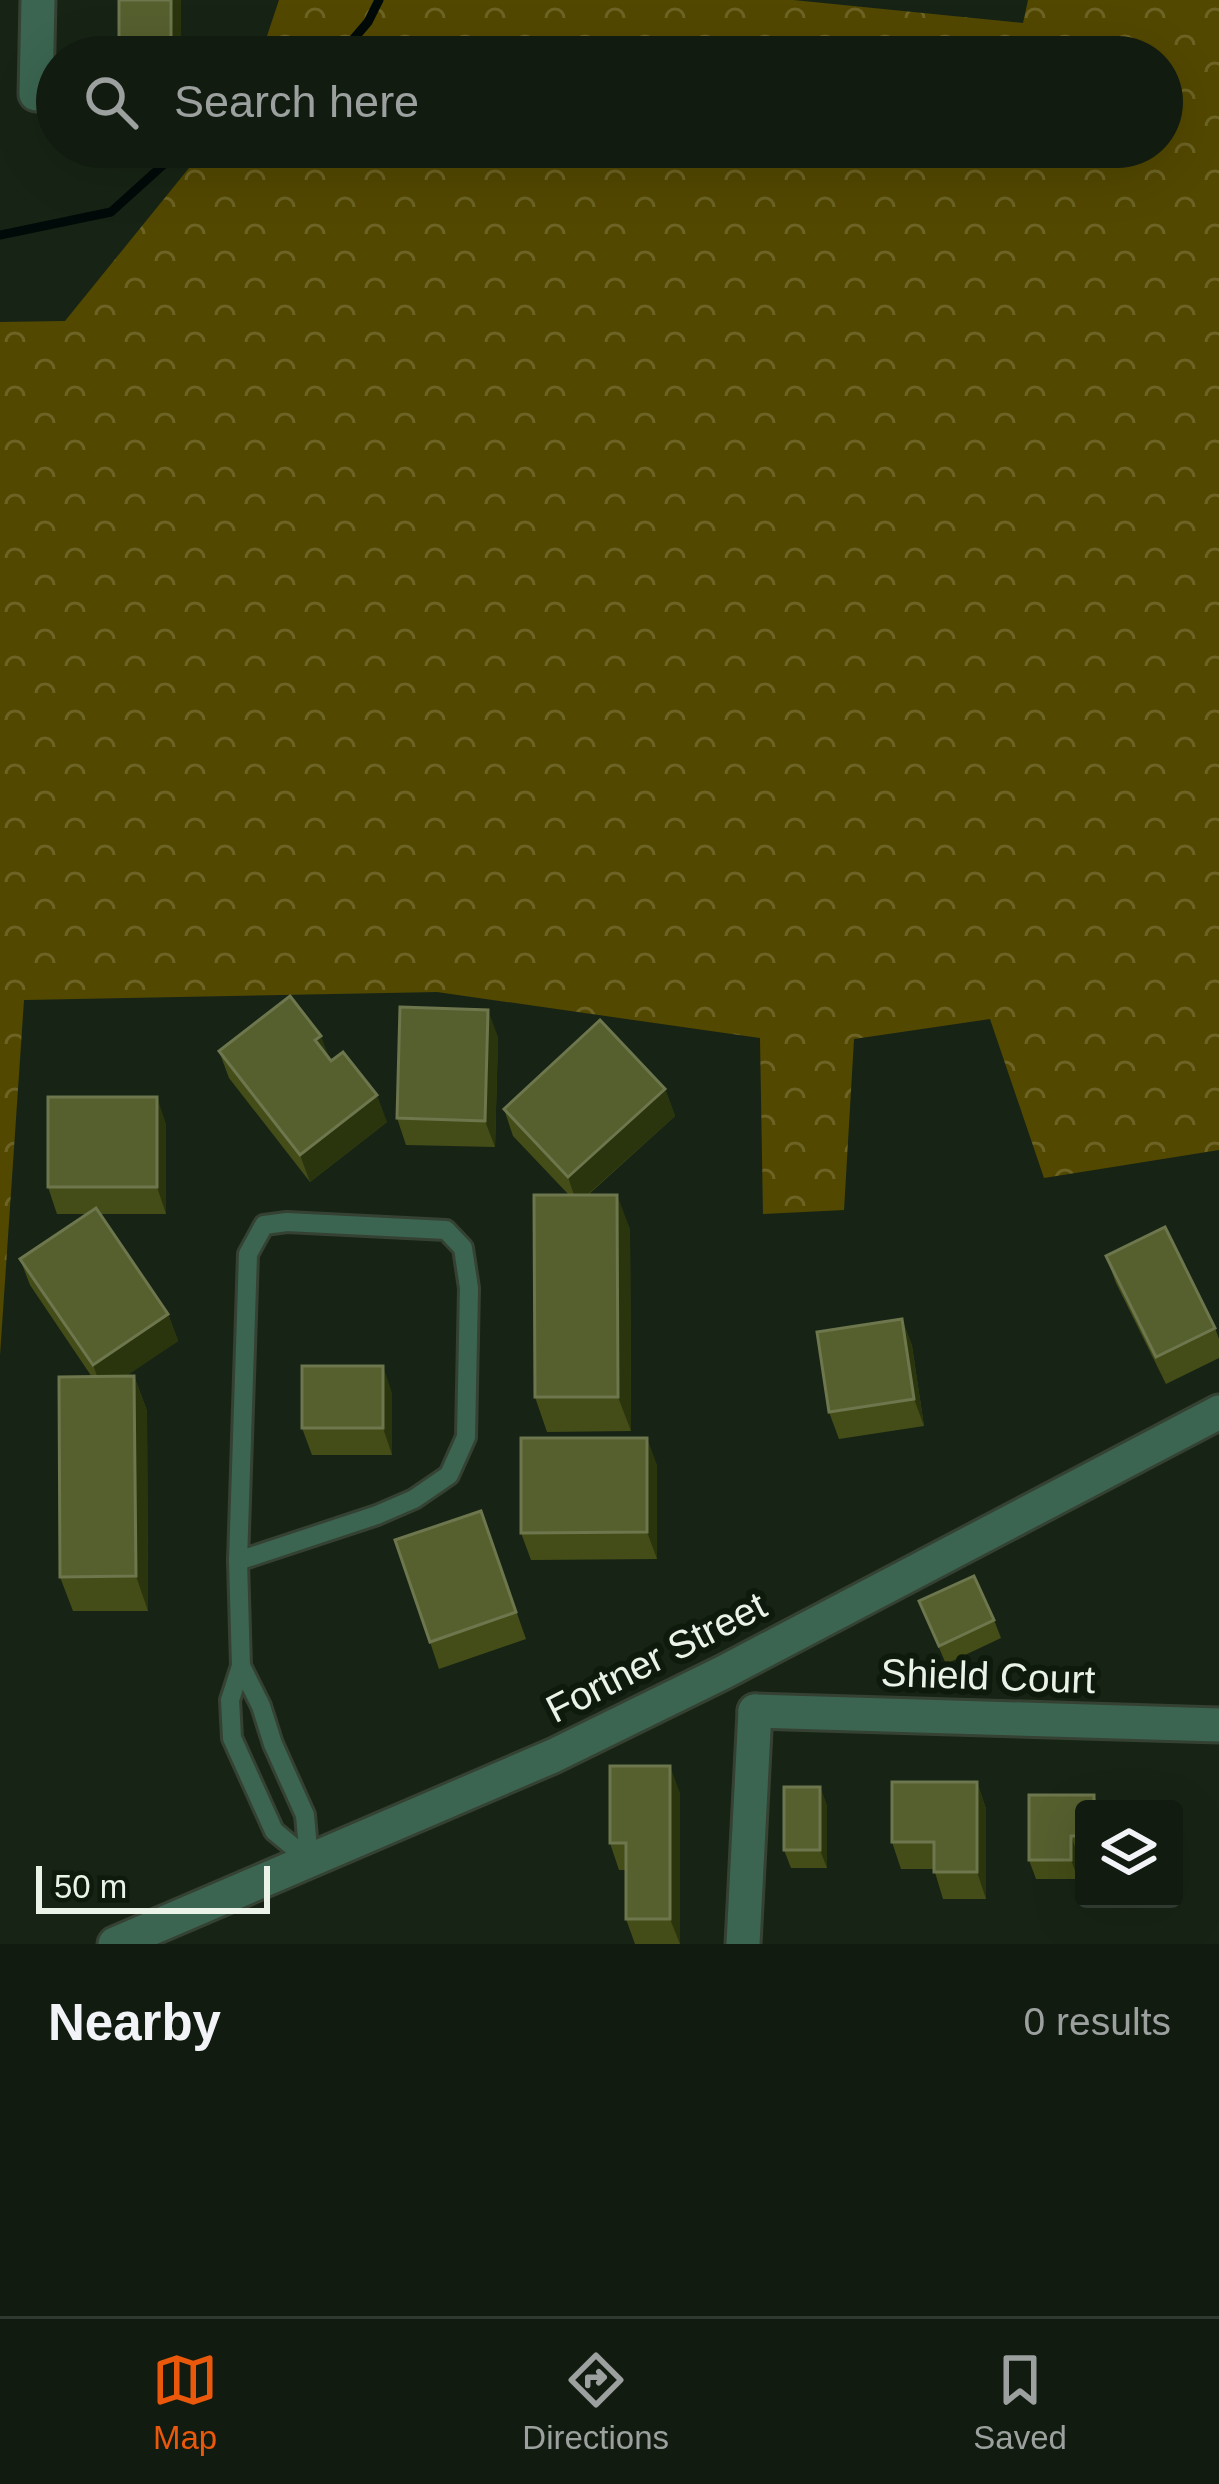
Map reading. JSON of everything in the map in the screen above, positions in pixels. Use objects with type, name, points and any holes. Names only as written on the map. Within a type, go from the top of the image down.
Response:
[{"type":"street","points":[[37,36],[38,0]]},
{"type":"street","name":"Fortner Street","points":[[115,1944],[553,1756],[724,1672],[1219,1412]]},
{"type":"street","points":[[724,1672],[754,1712],[742,1944]]},
{"type":"street","name":"Shield Court","points":[[754,1712],[1219,1724]]},
{"type":"lane","points":[[238,1562],[377,1514],[413,1499],[449,1475],[466,1437],[470,1288],[463,1248],[446,1230],[287,1222],[264,1225],[248,1254],[238,1562],[241,1666],[230,1700],[232,1738],[274,1831],[309,1860]]},
{"type":"lane","points":[[241,1666],[305,1815],[309,1860]]},
{"type":"green space","points":[[279,0],[793,0],[1023,23],[1028,0],[1219,0],[1219,1150],[1044,1178],[990,1019],[854,1039],[844,1210],[763,1214],[760,1038],[437,992],[24,1000],[0,1355],[0,322],[65,321],[189,168],[1183,168],[1183,36],[267,36]]},
{"type":"building","points":[[119,0],[171,0],[171,36],[119,36]]},
{"type":"building","points":[[290,996],[321,1036],[315,1040],[331,1061],[343,1052],[377,1095],[300,1155],[219,1051]]},
{"type":"building","points":[[400,1007],[488,1010],[485,1121],[397,1118]]},
{"type":"building","points":[[600,1020],[665,1089],[568,1177],[504,1109]]},
{"type":"building","points":[[48,1097],[157,1097],[157,1187],[48,1187]]},
{"type":"building","points":[[534,1195],[617,1195],[618,1397],[535,1397]]},
{"type":"building","points":[[96,1208],[168,1314],[93,1365],[20,1259]]},
{"type":"building","points":[[1165,1227],[1215,1328],[1156,1357],[1106,1256]]},
{"type":"building","points":[[902,1319],[914,1399],[829,1412],[817,1332]]},
{"type":"building","points":[[302,1366],[383,1366],[383,1428],[302,1428]]},
{"type":"building","points":[[134,1376],[136,1576],[60,1577],[59,1377]]},
{"type":"building","points":[[521,1438],[647,1438],[647,1532],[521,1533]]},
{"type":"building","points":[[481,1511],[516,1612],[430,1642],[395,1540]]},
{"type":"building","points":[[974,1576],[994,1620],[939,1646],[919,1601]]},
{"type":"building","points":[[610,1766],[670,1766],[670,1919],[626,1919],[626,1843],[610,1843]]},
{"type":"building","points":[[892,1782],[977,1782],[977,1872],[934,1872],[934,1842],[892,1842]]},
{"type":"building","points":[[784,1787],[820,1787],[820,1850],[784,1850]]},
{"type":"building","points":[[1029,1795],[1094,1795],[1094,1800],[1075,1800],[1071,1860],[1029,1860]]},
{"type":"waterway","points":[[356,36],[379,0]]},
{"type":"waterway","points":[[0,235],[111,212],[160,168]]}]
